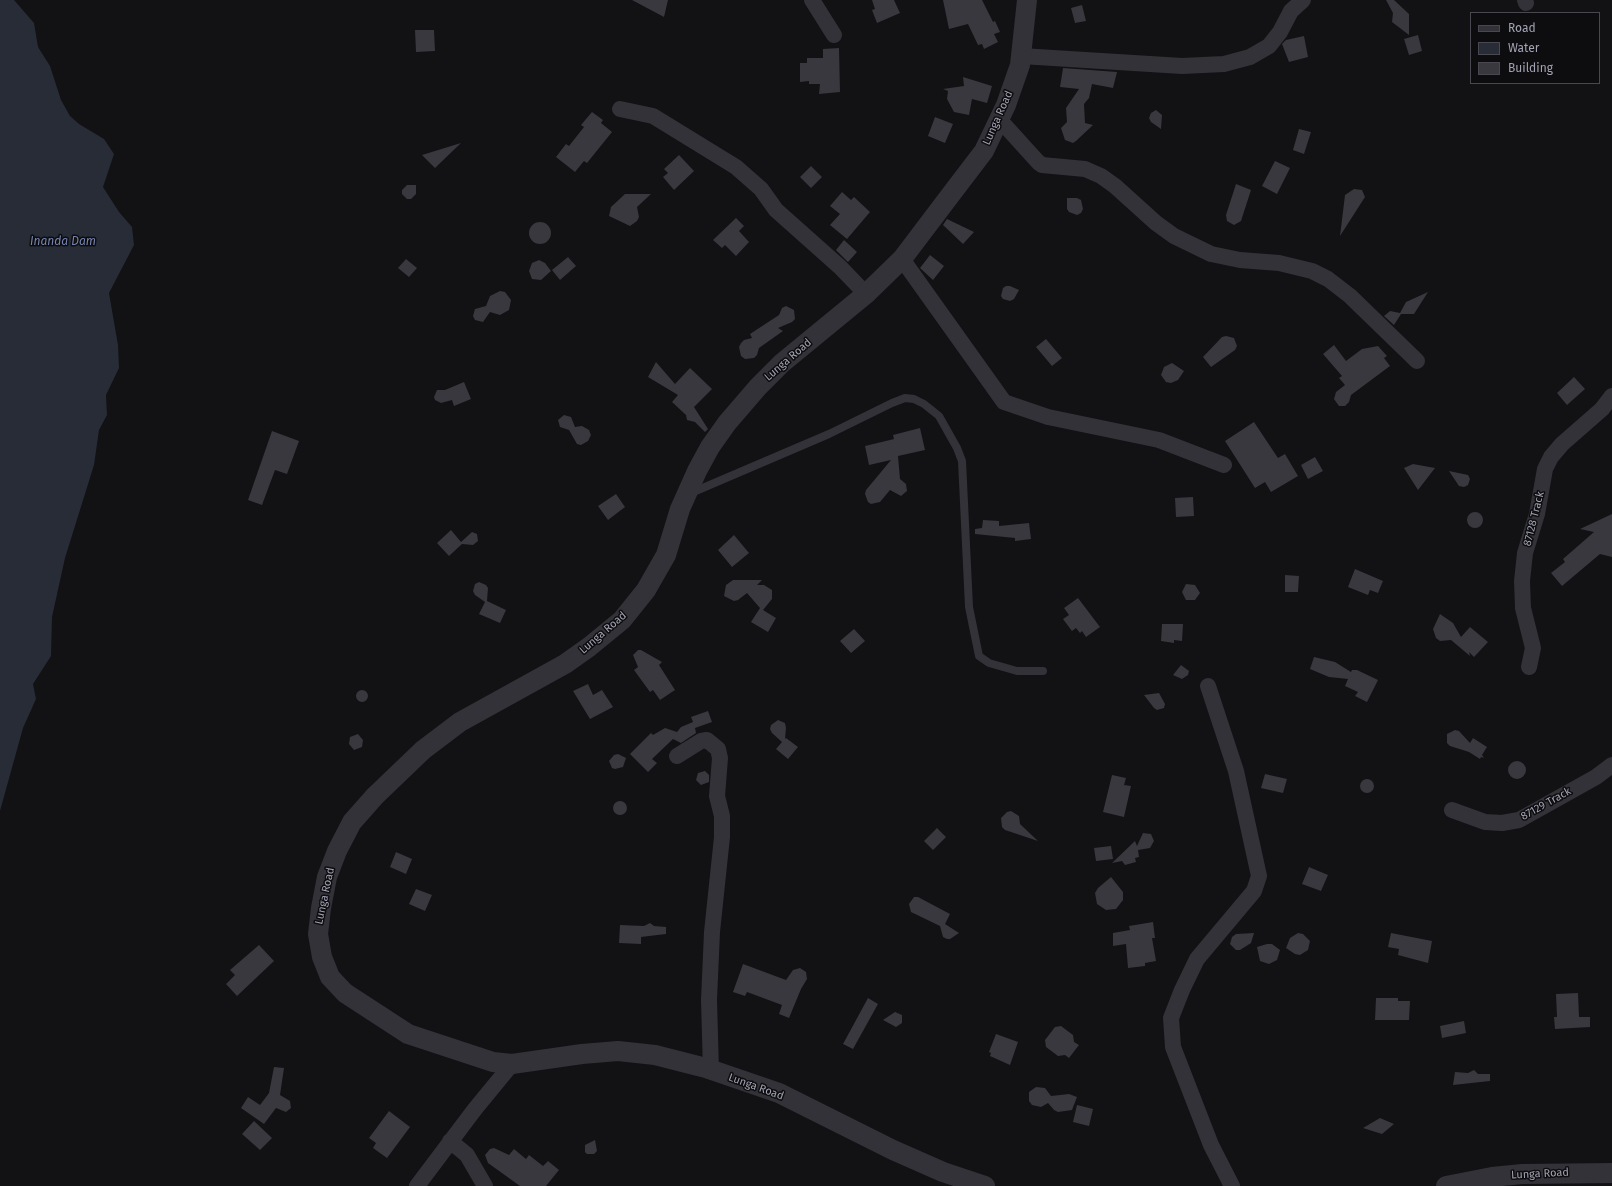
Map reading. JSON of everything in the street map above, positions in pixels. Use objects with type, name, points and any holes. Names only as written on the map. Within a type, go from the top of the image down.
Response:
[{"type":"street","points":[[812,0],[834,35]]},
{"type":"street","name":"Lunga Road","points":[[985,1186],[943,1172],[893,1150],[779,1093],[656,1055],[618,1051],[582,1054],[512,1064],[493,1062],[471,1056],[408,1034],[345,993],[330,977],[322,957],[318,934],[327,877],[336,851],[352,822],[375,796],[423,750],[460,722],[565,664],[590,647],[622,620],[646,590],[666,555],[687,495],[710,447],[758,387],[782,363],[866,294],[902,258],[984,151],[999,119],[1020,66],[1027,0]]},
{"type":"street","points":[[1021,56],[1182,66],[1224,64],[1250,57],[1269,46],[1280,32],[1291,11],[1302,0]]},
{"type":"street","points":[[620,109],[653,116],[736,168],[761,189],[776,210],[840,267],[866,294]]},
{"type":"street","points":[[999,119],[1042,165],[1085,170],[1101,176],[1115,186],[1156,223],[1174,236],[1212,254],[1240,260],[1279,263],[1312,271],[1328,279],[1350,296],[1417,361]]},
{"type":"street","points":[[902,258],[1004,402],[1048,417],[1159,440],[1224,465]]},
{"type":"street","name":"87128 Track","points":[[1529,667],[1533,648],[1523,608],[1522,581],[1525,553],[1537,514],[1545,469],[1551,457],[1562,444],[1602,409],[1612,396]]},
{"type":"street","points":[[1208,686],[1236,771],[1259,876],[1254,891],[1197,959],[1182,990],[1171,1018],[1173,1047],[1175,1054],[1211,1146],[1232,1186]]},
{"type":"street","points":[[677,756],[700,741],[707,740],[718,749],[720,758],[717,796],[722,816],[722,837],[712,932],[708,1000],[711,1071]]},
{"type":"street","name":"87129 Track","points":[[1452,810],[1485,822],[1502,823],[1519,820],[1589,780],[1612,765]]},
{"type":"street","points":[[417,1186],[450,1141],[512,1064]]},
{"type":"street","points":[[450,1141],[467,1155],[485,1186]]},
{"type":"street","name":"Lunga Road","points":[[1446,1186],[1492,1177],[1551,1172],[1612,1173]]},
{"type":"lane","points":[[687,495],[829,434],[892,403],[905,398],[919,402],[939,416],[957,448],[962,461],[969,607],[979,656],[989,663],[1017,671],[1043,671]]},
{"type":"water","name":"Inanda Dam","points":[[0,0],[14,0],[34,23],[38,47],[50,66],[61,100],[70,116],[79,124],[104,139],[114,154],[103,187],[119,212],[132,227],[134,245],[109,293],[118,345],[119,368],[106,395],[107,415],[99,430],[94,465],[65,558],[52,617],[51,656],[33,684],[36,699],[23,728],[0,811]]},
{"type":"building","points":[[632,0],[668,0],[664,17]]},
{"type":"building","points":[[872,0],[894,0],[900,13],[877,23],[872,10],[875,9]]},
{"type":"building","points":[[943,0],[982,0],[1000,32],[994,34],[998,42],[984,49],[982,44],[978,45],[968,24],[949,29]]},
{"type":"building","points":[[1386,0],[1394,0],[1409,14],[1409,35],[1392,22],[1393,13]]},
{"type":"building","points":[[1082,5],[1086,21],[1075,23],[1071,8]]},
{"type":"building","points":[[415,30],[434,30],[435,51],[416,52]]},
{"type":"building","points":[[1418,35],[1422,51],[1409,55],[1404,39]]},
{"type":"building","points":[[1304,36],[1308,57],[1289,62],[1282,44],[1286,40]]},
{"type":"building","points":[[839,48],[840,92],[819,94],[820,84],[809,84],[809,81],[800,82],[800,63],[807,63],[807,58],[823,58],[823,49]]},
{"type":"building","points":[[1063,68],[1117,72],[1113,88],[1092,84],[1089,98],[1084,104],[1085,123],[1093,125],[1073,143],[1065,140],[1061,128],[1067,122],[1066,108],[1079,89],[1060,87]]},
{"type":"building","points":[[963,77],[992,86],[987,103],[972,99],[969,115],[954,112],[947,99],[948,91],[943,89],[964,86]]},
{"type":"building","points":[[1156,110],[1162,115],[1161,129],[1151,122],[1149,118],[1151,113]]},
{"type":"building","points":[[592,112],[603,120],[601,123],[612,132],[587,163],[584,161],[575,172],[556,157],[566,144],[569,146],[584,127],[581,125]]},
{"type":"building","points":[[935,117],[953,124],[945,143],[928,136]]},
{"type":"building","points":[[1299,129],[1311,132],[1304,154],[1293,150]]},
{"type":"building","points":[[461,143],[435,168],[422,155]]},
{"type":"building","points":[[679,155],[694,171],[674,190],[663,177],[668,173],[664,169]]},
{"type":"building","points":[[1275,161],[1290,168],[1277,194],[1262,186]]},
{"type":"building","points":[[811,166],[822,177],[811,188],[800,177]]},
{"type":"building","points":[[1236,184],[1251,190],[1241,221],[1234,225],[1227,221],[1226,215]]},
{"type":"building","points":[[407,185],[416,185],[416,194],[411,199],[407,199],[402,194],[402,190]]},
{"type":"building","points":[[1354,189],[1362,190],[1365,197],[1340,236],[1345,195]]},
{"type":"building","points":[[842,192],[851,200],[854,197],[870,212],[847,239],[830,225],[840,214],[830,206]]},
{"type":"building","points":[[625,194],[651,194],[637,207],[639,217],[637,221],[630,226],[609,216],[611,207]]},
{"type":"building","points":[[1067,198],[1077,198],[1081,200],[1083,209],[1081,213],[1077,215],[1069,212],[1067,209]]},
{"type":"building","points":[[736,218],[744,226],[739,231],[749,242],[736,256],[725,245],[722,248],[713,240]]},
{"type":"building","points":[[947,219],[974,232],[963,244],[943,225]]},
{"type":"building","points":[[540,222],[548,225],[551,233],[548,241],[540,244],[532,241],[529,233],[532,225]]},
{"type":"building","points":[[844,240],[857,252],[848,262],[836,250]]},
{"type":"building","points":[[930,255],[944,266],[933,280],[920,268]]},
{"type":"building","points":[[568,257],[576,266],[560,280],[552,270]]},
{"type":"building","points":[[406,259],[417,268],[409,277],[398,268]]},
{"type":"building","points":[[539,260],[545,263],[551,271],[541,280],[532,279],[529,271],[532,263]]},
{"type":"building","points":[[1006,286],[1019,290],[1014,299],[1010,301],[1003,299],[1001,296],[1003,288]]},
{"type":"building","points":[[500,291],[505,292],[511,300],[509,310],[500,315],[490,312],[483,322],[475,320],[473,316],[475,309],[486,306],[490,296]]},
{"type":"building","points":[[1428,292],[1414,314],[1401,314],[1394,325],[1384,316],[1390,311],[1400,313],[1406,302]]},
{"type":"building","points":[[786,306],[794,310],[795,319],[792,322],[778,328],[783,331],[759,348],[757,355],[754,358],[745,359],[741,356],[739,347],[741,343],[744,340],[752,338],[750,334],[779,315],[782,308]]},
{"type":"building","points":[[1226,336],[1234,338],[1237,346],[1235,350],[1211,367],[1203,357],[1222,337]]},
{"type":"building","points":[[1046,339],[1062,358],[1052,366],[1036,347]]},
{"type":"building","points":[[1334,345],[1346,361],[1362,349],[1378,346],[1387,356],[1384,358],[1390,366],[1351,395],[1349,402],[1345,406],[1339,406],[1334,399],[1336,392],[1345,385],[1339,378],[1342,376],[1323,354]]},
{"type":"building","points":[[656,362],[675,384],[690,368],[712,389],[694,407],[708,429],[705,432],[695,422],[687,420],[686,415],[672,402],[678,395],[648,377]]},
{"type":"building","points":[[1172,363],[1184,371],[1178,380],[1171,383],[1166,382],[1161,375],[1164,367]]},
{"type":"building","points":[[1574,377],[1585,389],[1567,405],[1557,393]]},
{"type":"building","points":[[464,382],[471,399],[454,406],[452,400],[441,403],[435,400],[434,397],[437,390],[445,390]]},
{"type":"building","points":[[564,415],[571,417],[575,427],[582,426],[589,430],[591,435],[588,441],[581,445],[577,444],[569,430],[560,427],[558,420]]},
{"type":"building","points":[[1254,422],[1278,458],[1285,454],[1298,476],[1271,492],[1265,482],[1255,488],[1225,441]]},
{"type":"building","points":[[920,428],[925,450],[898,456],[900,479],[906,484],[907,491],[901,496],[890,490],[880,502],[871,504],[868,502],[865,494],[866,490],[891,460],[869,465],[865,446],[894,439],[893,435]]},
{"type":"building","points":[[272,431],[299,441],[287,474],[275,470],[262,505],[248,500]]},
{"type":"building","points":[[1315,457],[1323,471],[1308,479],[1301,465]]},
{"type":"building","points":[[1413,464],[1435,468],[1418,490],[1404,468]]},
{"type":"building","points":[[1449,471],[1468,475],[1470,479],[1468,485],[1464,487],[1459,486]]},
{"type":"building","points":[[616,494],[625,507],[608,520],[598,506]]},
{"type":"building","points":[[1193,497],[1194,516],[1176,517],[1175,498]]},
{"type":"building","points":[[1472,512],[1478,512],[1483,517],[1481,526],[1478,528],[1472,528],[1467,523],[1467,517]]},
{"type":"building","points":[[1612,514],[1612,557],[1600,554],[1562,586],[1551,573],[1565,562],[1563,559],[1594,532],[1580,529]]},
{"type":"building","points":[[983,520],[999,521],[999,526],[1029,523],[1031,539],[1015,541],[1015,538],[975,534],[975,529],[982,528]]},
{"type":"building","points":[[451,530],[461,542],[472,532],[477,534],[478,541],[473,545],[462,544],[449,556],[437,543]]},
{"type":"building","points":[[734,535],[749,553],[732,567],[718,550]]},
{"type":"building","points":[[1355,569],[1383,581],[1378,593],[1370,590],[1368,595],[1348,587]]},
{"type":"building","points":[[1285,575],[1299,576],[1298,592],[1285,592]]},
{"type":"building","points":[[733,580],[762,580],[757,585],[764,585],[772,590],[772,599],[763,610],[776,618],[768,632],[751,622],[760,608],[747,593],[738,600],[734,601],[724,596],[726,585]]},
{"type":"building","points":[[479,582],[486,585],[488,588],[487,601],[506,610],[500,623],[479,614],[485,602],[475,595],[473,591],[475,584]]},
{"type":"building","points":[[1186,584],[1195,585],[1200,593],[1195,600],[1186,600],[1182,592]]},
{"type":"building","points":[[1078,598],[1100,627],[1086,637],[1082,631],[1080,633],[1076,628],[1072,631],[1063,619],[1069,615],[1064,608]]},
{"type":"building","points":[[1440,614],[1453,623],[1461,637],[1470,627],[1488,642],[1474,657],[1469,652],[1470,656],[1451,640],[1440,641],[1436,638],[1433,629]]},
{"type":"building","points":[[1162,624],[1183,624],[1182,641],[1174,640],[1174,643],[1161,641]]},
{"type":"building","points":[[854,629],[865,641],[851,653],[840,641]]},
{"type":"building","points":[[638,650],[641,650],[662,662],[659,665],[675,690],[660,700],[653,690],[650,692],[634,670],[638,667],[633,655]]},
{"type":"building","points":[[1314,657],[1335,662],[1351,672],[1352,670],[1357,670],[1378,680],[1367,702],[1355,696],[1358,692],[1345,686],[1348,679],[1329,677],[1310,669]]},
{"type":"building","points":[[1181,665],[1189,671],[1188,675],[1182,679],[1173,675]]},
{"type":"building","points":[[588,684],[593,695],[602,690],[613,707],[590,719],[573,691]]},
{"type":"building","points":[[362,690],[366,692],[368,696],[366,700],[362,702],[358,700],[356,696],[358,692]]},
{"type":"building","points":[[1159,693],[1165,704],[1164,708],[1157,710],[1144,695]]},
{"type":"building","points":[[708,711],[712,722],[695,728],[696,733],[681,743],[673,739],[652,759],[657,763],[648,772],[630,754],[651,733],[653,735],[665,728],[677,732],[681,727],[693,722],[691,717]]},
{"type":"building","points":[[778,720],[785,723],[785,739],[786,738],[798,747],[788,759],[776,749],[782,742],[772,733],[770,729],[771,725]]},
{"type":"building","points":[[1455,730],[1459,731],[1470,743],[1473,738],[1487,747],[1482,755],[1484,758],[1481,757],[1480,759],[1469,752],[1450,746],[1447,743],[1447,734]]},
{"type":"building","points":[[358,734],[363,740],[362,747],[354,750],[349,744],[350,737]]},
{"type":"building","points":[[618,754],[626,758],[623,767],[615,769],[612,768],[609,761],[614,755]]},
{"type":"building","points":[[1517,761],[1523,764],[1526,770],[1523,776],[1517,779],[1511,776],[1508,770],[1511,764]]},
{"type":"building","points":[[705,771],[709,775],[709,782],[701,785],[696,780],[698,773]]},
{"type":"building","points":[[1265,774],[1287,779],[1283,793],[1261,788]]},
{"type":"building","points":[[1112,775],[1126,778],[1124,785],[1131,786],[1124,817],[1103,812]]},
{"type":"building","points":[[1364,779],[1370,779],[1374,783],[1374,789],[1370,793],[1364,793],[1360,789],[1360,783]]},
{"type":"building","points":[[617,801],[623,801],[627,805],[627,811],[623,815],[617,815],[613,811],[613,805]]},
{"type":"building","points":[[1011,811],[1019,816],[1020,824],[1038,841],[1005,830],[1002,827],[1001,818],[1007,812]]},
{"type":"building","points":[[937,828],[946,837],[933,850],[924,841]]},
{"type":"building","points":[[1143,833],[1151,834],[1154,841],[1150,848],[1138,850],[1139,857],[1135,858],[1136,862],[1125,865],[1122,861],[1112,863],[1135,841],[1137,846]]},
{"type":"building","points":[[1111,846],[1113,859],[1096,861],[1094,848]]},
{"type":"building","points":[[396,852],[412,859],[406,874],[390,867]]},
{"type":"building","points":[[1309,867],[1328,875],[1321,891],[1302,884]]},
{"type":"building","points":[[1111,877],[1123,892],[1123,900],[1116,909],[1106,910],[1097,904],[1095,893],[1098,888]]},
{"type":"building","points":[[416,889],[432,895],[425,911],[409,904]]},
{"type":"building","points":[[914,897],[918,897],[950,914],[945,924],[959,933],[950,939],[947,939],[943,937],[940,926],[911,912],[909,904]]},
{"type":"building","points":[[1153,922],[1155,938],[1152,938],[1156,961],[1145,963],[1145,966],[1128,968],[1126,944],[1113,946],[1113,933],[1130,930],[1129,926]]},
{"type":"building","points":[[650,923],[654,926],[666,927],[666,934],[641,937],[641,944],[619,943],[620,925],[644,926]]},
{"type":"building","points":[[1254,933],[1251,943],[1240,950],[1236,950],[1230,944],[1232,937],[1236,934]]},
{"type":"building","points":[[1298,933],[1303,934],[1310,941],[1308,950],[1300,955],[1295,954],[1286,948],[1290,938]]},
{"type":"building","points":[[1391,933],[1432,941],[1428,963],[1398,955],[1399,949],[1388,947]]},
{"type":"building","points":[[1272,944],[1280,950],[1277,960],[1269,964],[1260,961],[1257,947]]},
{"type":"building","points":[[259,945],[274,961],[237,996],[226,984],[235,975],[230,970]]},
{"type":"building","points":[[743,964],[786,980],[793,970],[800,968],[806,972],[807,979],[801,989],[789,1018],[779,1014],[782,1005],[747,992],[745,996],[733,992]]},
{"type":"building","points":[[1578,993],[1579,1017],[1590,1017],[1590,1027],[1555,1029],[1554,1017],[1557,1017],[1556,994]]},
{"type":"building","points":[[868,998],[878,1004],[853,1049],[843,1044]]},
{"type":"building","points":[[1376,998],[1398,998],[1398,1001],[1410,1001],[1409,1020],[1375,1020]]},
{"type":"building","points":[[895,1012],[902,1015],[902,1023],[896,1027],[883,1020]]},
{"type":"building","points":[[1464,1021],[1466,1033],[1442,1038],[1440,1026]]},
{"type":"building","points":[[1061,1026],[1073,1035],[1074,1042],[1079,1045],[1069,1058],[1065,1055],[1058,1056],[1046,1047],[1045,1040],[1055,1027]]},
{"type":"building","points":[[996,1034],[1018,1042],[1010,1065],[990,1056],[991,1053],[989,1052]]},
{"type":"building","points":[[274,1067],[284,1068],[280,1095],[290,1101],[291,1108],[286,1112],[276,1108],[264,1124],[241,1108],[248,1097],[260,1105],[269,1093]]},
{"type":"building","points":[[1474,1070],[1478,1074],[1490,1074],[1490,1081],[1453,1085],[1455,1072],[1468,1073]]},
{"type":"building","points":[[1036,1087],[1045,1088],[1051,1096],[1069,1094],[1077,1097],[1072,1110],[1058,1112],[1048,1103],[1041,1107],[1032,1105],[1029,1101],[1029,1092]]},
{"type":"building","points":[[1077,1105],[1093,1109],[1089,1126],[1073,1122]]},
{"type":"building","points":[[389,1111],[410,1127],[387,1158],[373,1148],[376,1143],[369,1138]]},
{"type":"building","points":[[1380,1118],[1394,1124],[1382,1134],[1363,1128]]},
{"type":"building","points":[[254,1121],[272,1138],[260,1150],[242,1134]]},
{"type":"building","points":[[595,1140],[597,1151],[594,1154],[587,1154],[585,1152],[585,1145]]},
{"type":"building","points":[[494,1148],[509,1155],[514,1149],[526,1159],[529,1155],[543,1166],[548,1161],[559,1170],[546,1186],[520,1186],[488,1163],[485,1155],[490,1149]]}]
